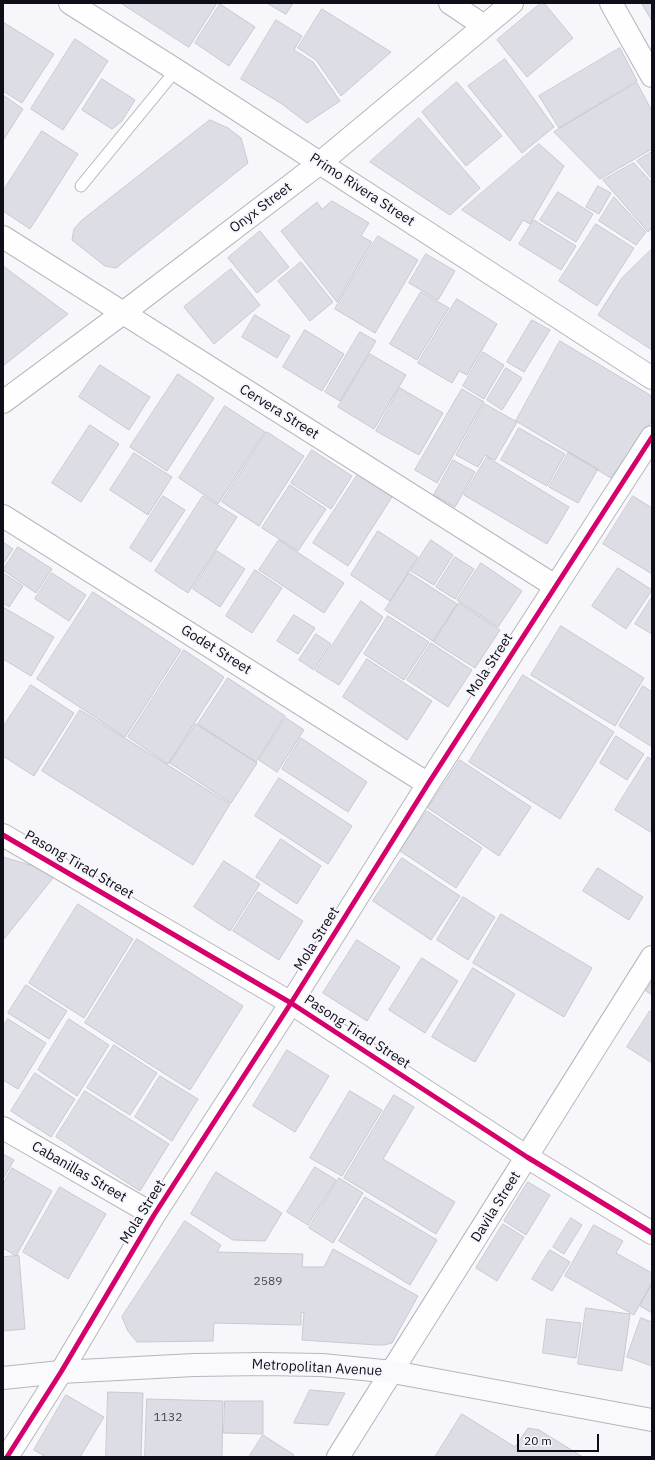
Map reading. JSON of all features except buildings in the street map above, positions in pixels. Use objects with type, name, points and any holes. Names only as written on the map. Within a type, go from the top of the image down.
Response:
[{"type":"street","name":"Primo Rivera Street","points":[[70,3],[652,378]]},
{"type":"street","points":[[450,3],[484,26]]},
{"type":"street","name":"Onyx Street","points":[[3,402],[320,163],[512,3]]},
{"type":"street","points":[[611,3],[652,76]]},
{"type":"street","name":"Cervera Street","points":[[3,237],[555,586]]},
{"type":"street","name":"Mola Street","points":[[7,1457],[61,1372],[154,1215],[291,1003],[428,784],[652,437]]},
{"type":"street","name":"Godet Street","points":[[3,516],[428,784]]},
{"type":"street","name":"Pasong Tirad Street","points":[[3,835],[291,1003],[527,1157],[652,1233]]},
{"type":"street","name":"Davila Street","points":[[338,1457],[393,1372],[652,957]]},
{"type":"street","name":"Cabanillas Street","points":[[3,1128],[154,1215]]},
{"type":"street","name":"Metropolitan Avenue","points":[[3,1378],[61,1372],[194,1365],[322,1365],[393,1372],[652,1420]]},
{"type":"lane","points":[[81,186],[176,70]]},
{"type":"cycle path","points":[[7,1457],[61,1372],[154,1215],[291,1003],[428,784],[652,437]]},
{"type":"cycle path","points":[[3,835],[291,1003],[527,1157],[652,1233]]}]
